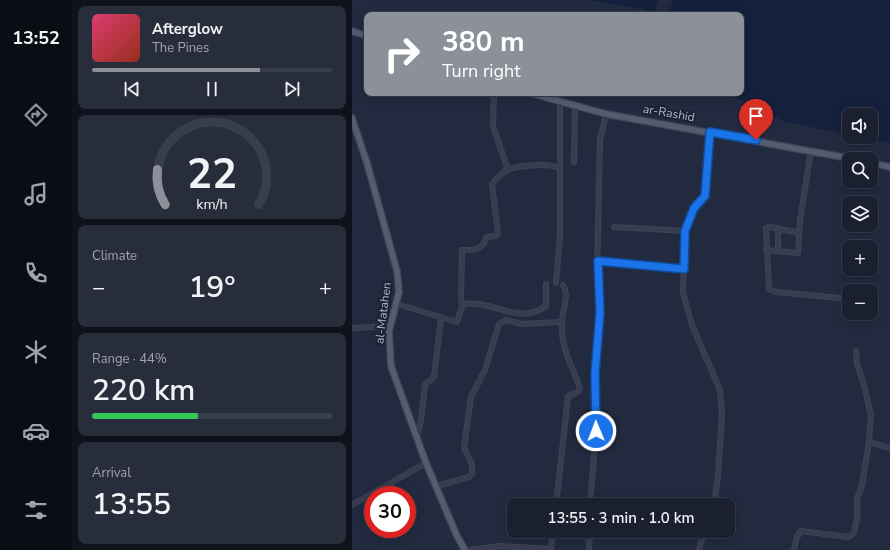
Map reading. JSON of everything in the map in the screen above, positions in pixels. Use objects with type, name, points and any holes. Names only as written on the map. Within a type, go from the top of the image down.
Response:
[{"type":"main road","points":[[352,31],[364,35]]},
{"type":"main road","name":"ar-Rashid","points":[[540,96],[575,107],[606,114],[842,157]]},
{"type":"main road","name":"al-Matahen","points":[[352,118],[367,163],[396,265],[399,292],[390,326],[389,348],[391,366],[426,463],[437,486],[456,536],[465,550]]},
{"type":"main road","points":[[878,164],[890,167]]},
{"type":"street","points":[[494,96],[492,126],[508,170]]},
{"type":"street","points":[[556,283],[560,236],[560,102]]},
{"type":"street","points":[[574,162],[575,107]]},
{"type":"street","points":[[591,498],[596,431],[595,373],[600,313],[598,261],[600,140],[606,114]]},
{"type":"street","points":[[710,132],[705,196],[694,208],[685,231],[684,296],[692,325],[720,390],[722,414],[715,498]]},
{"type":"street","points":[[766,250],[798,253],[799,233],[811,150]]},
{"type":"street","points":[[397,304],[457,322],[463,304],[461,297],[462,250],[478,250],[483,246],[489,236],[497,235],[492,184],[508,170],[545,165],[555,166],[560,169]]},
{"type":"street","points":[[799,233],[769,226],[766,228],[769,289],[776,292],[842,298]]},
{"type":"street","points":[[614,228],[685,231]]},
{"type":"street","points":[[778,228],[778,251]]},
{"type":"street","points":[[598,261],[684,269]]},
{"type":"street","points":[[463,304],[475,303],[526,314],[546,306],[546,284]]},
{"type":"street","points":[[557,498],[568,396],[578,392],[580,388],[562,346],[561,322],[566,296],[566,289],[563,285]]},
{"type":"street","points":[[417,436],[421,421],[425,385],[434,377],[441,318]]},
{"type":"street","points":[[437,486],[469,477],[472,474],[472,464],[464,448],[471,397],[485,370],[499,324],[506,320],[522,324],[561,322]]},
{"type":"street","points":[[352,328],[390,326]]},
{"type":"street","points":[[794,550],[797,537],[801,531],[849,537],[854,533],[857,518],[857,499],[862,485],[869,442],[871,415],[864,384],[857,364],[856,352]]},
{"type":"street","points":[[869,442],[890,448]]},
{"type":"street","points":[[352,505],[426,463]]},
{"type":"street","points":[[471,550],[500,546],[551,550],[552,538]]},
{"type":"street","points":[[589,550],[590,538]]},
{"type":"street","points":[[699,550],[702,538]]},
{"type":"water","points":[[585,0],[890,0],[890,143],[878,141],[878,108],[842,108],[842,134],[786,122],[731,96],[744,96],[744,12],[648,12],[642,9]]},
{"type":"pier","points":[[658,0],[673,0],[669,12],[654,12]]},
{"type":"route","points":[[596,431],[595,373],[600,313],[598,261],[684,269],[685,231],[694,208],[702,201],[706,191],[710,132],[756,140]]}]
